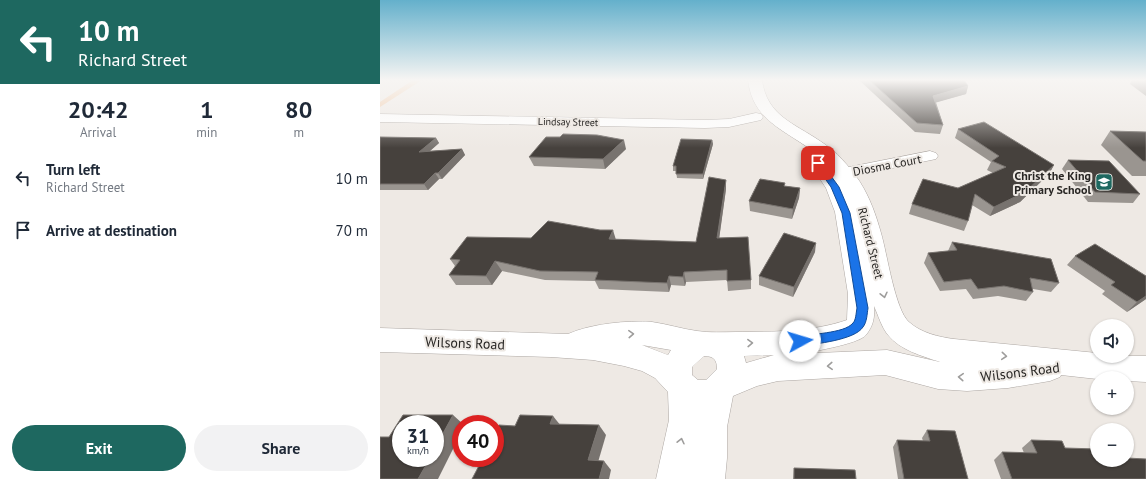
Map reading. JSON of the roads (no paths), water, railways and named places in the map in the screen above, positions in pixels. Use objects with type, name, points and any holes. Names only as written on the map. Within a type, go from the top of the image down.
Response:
[{"type":"street","name":"Richard Street","points":[[759,102],[762,115],[795,138],[824,152],[836,174],[855,190],[864,209],[885,300],[899,329]]},
{"type":"street","name":"Lindsay Street","points":[[380,118],[705,124],[729,123],[762,115]]},
{"type":"street","name":"Diosma Court","points":[[836,174],[930,156]]},
{"type":"street","name":"Richard Street","points":[[836,174],[835,187],[846,213],[862,301],[858,326]]},
{"type":"street","points":[[872,318],[886,320],[899,329],[906,342],[904,354],[894,361],[885,363],[870,359],[859,350],[854,339],[858,326],[872,318]]},
{"type":"street","name":"Wilsons Road","points":[[551,345],[616,335],[641,333],[707,344],[812,340],[834,336],[858,326]]},
{"type":"street","name":"Wilsons Road","points":[[899,329],[916,341],[950,351],[1143,373]]},
{"type":"street","name":"Wilsons Road","points":[[380,340],[577,347],[638,357],[665,368],[681,384]]},
{"type":"street","points":[[674,479],[685,420],[681,384],[677,371],[680,360],[687,351],[707,344],[722,348],[731,360],[732,371],[730,377],[721,387],[711,393],[698,394],[687,390],[681,384]]},
{"type":"street","name":"Wilsons Road","points":[[721,387],[755,373],[778,368],[885,363],[936,375],[973,378],[994,377],[1061,366],[1083,366]]},
{"type":"street","points":[[706,479],[710,458],[711,427],[721,387]]},
{"type":"place","name":"Christ the King Primary School","points":[[1104,182]]}]
